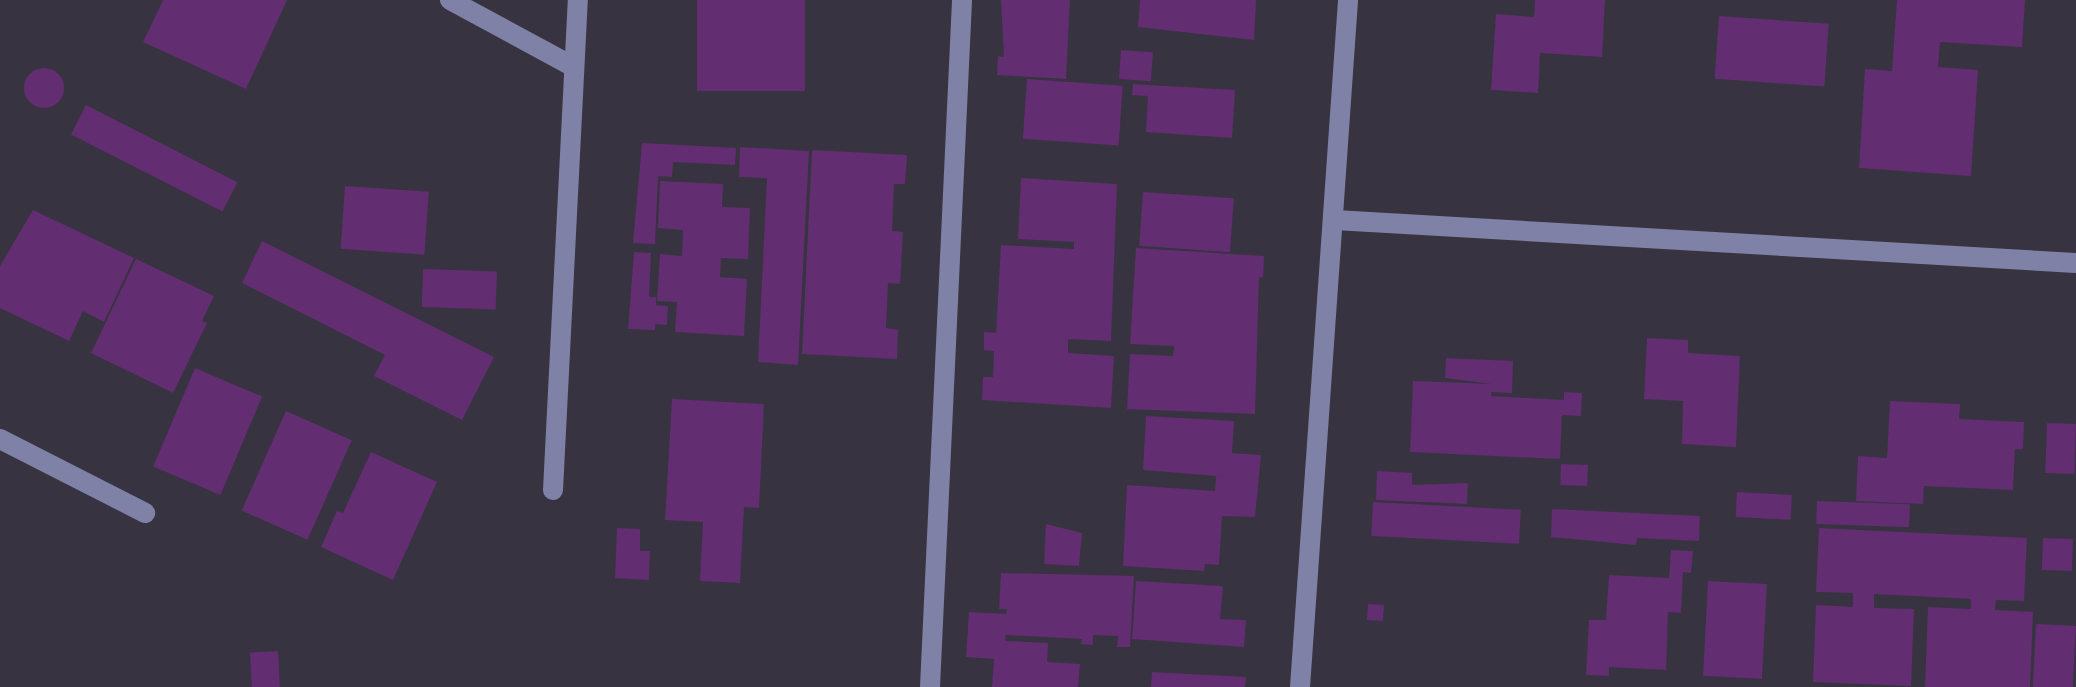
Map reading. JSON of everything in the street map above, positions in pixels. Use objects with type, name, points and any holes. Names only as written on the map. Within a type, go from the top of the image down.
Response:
[{"type":"street","points":[[450,0],[572,66]]},
{"type":"street","points":[[553,490],[572,66],[578,0]]},
{"type":"street","points":[[930,687],[962,0]]},
{"type":"street","points":[[1300,687],[1348,0]]},
{"type":"street","points":[[1335,220],[2076,263]]},
{"type":"street","points":[[0,439],[145,513]]},
{"type":"building","points":[[163,0],[287,0],[246,89],[143,42]]},
{"type":"building","points":[[697,0],[805,0],[805,91],[697,91]]},
{"type":"building","points":[[1001,0],[1070,0],[1066,79],[997,75],[998,56],[1004,57]]},
{"type":"building","points":[[1140,0],[1256,0],[1254,40],[1138,27]]},
{"type":"building","points":[[1535,0],[1605,0],[1602,57],[1540,53],[1538,93],[1491,90],[1496,14],[1534,17]]},
{"type":"building","points":[[1897,0],[2025,0],[2022,47],[1940,42],[1938,67],[1978,70],[1971,176],[1859,168],[1865,69],[1892,71]]},
{"type":"building","points":[[1719,16],[1829,24],[1824,87],[1715,79]]},
{"type":"building","points":[[1121,50],[1153,52],[1151,81],[1119,79]]},
{"type":"building","points":[[44,68],[58,74],[64,88],[58,102],[44,108],[30,102],[24,88],[30,74]]},
{"type":"building","points":[[1027,79],[1123,86],[1119,146],[1023,139]]},
{"type":"building","points":[[1133,84],[1235,90],[1232,138],[1146,132],[1148,96],[1132,95]]},
{"type":"building","points":[[86,105],[237,182],[222,212],[71,134]]},
{"type":"building","points":[[642,143],[736,148],[735,165],[673,162],[672,177],[658,176],[655,244],[633,243]]},
{"type":"building","points":[[740,147],[809,151],[798,365],[758,362],[767,178],[739,177]]},
{"type":"building","points":[[812,150],[907,155],[905,184],[894,184],[892,231],[903,232],[900,284],[888,283],[886,328],[898,330],[897,359],[802,354]]},
{"type":"building","points":[[1021,178],[1117,184],[1111,341],[1068,339],[1068,353],[1114,356],[1111,408],[982,400],[983,377],[993,377],[994,351],[984,350],[984,332],[996,333],[1001,245],[1074,249],[1074,242],[1018,239]]},
{"type":"building","points":[[660,181],[723,184],[722,207],[750,208],[748,259],[721,258],[720,277],[747,279],[744,336],[675,332],[677,302],[657,301],[660,254],[682,256],[683,230],[658,228]]},
{"type":"building","points":[[345,186],[429,192],[424,255],[341,249]]},
{"type":"building","points":[[1143,192],[1234,198],[1230,252],[1139,246]]},
{"type":"building","points":[[33,210],[134,258],[104,322],[83,311],[69,341],[0,308],[0,266]]},
{"type":"building","points":[[262,241],[494,357],[462,420],[374,376],[385,355],[242,283]]},
{"type":"building","points":[[1136,248],[1264,256],[1263,278],[1259,277],[1255,414],[1127,409],[1130,354],[1173,356],[1174,346],[1130,344]]},
{"type":"building","points":[[634,252],[651,253],[649,297],[656,297],[656,305],[668,306],[667,325],[655,324],[655,330],[628,329]]},
{"type":"building","points":[[136,259],[214,296],[202,321],[207,323],[173,393],[91,353]]},
{"type":"building","points":[[423,269],[497,272],[496,310],[422,307]]},
{"type":"building","points":[[1647,338],[1688,340],[1688,353],[1740,356],[1736,447],[1682,444],[1683,401],[1644,399]]},
{"type":"building","points":[[1446,358],[1513,361],[1512,393],[1491,392],[1491,396],[1564,400],[1564,392],[1582,393],[1581,416],[1562,415],[1560,459],[1410,452],[1413,381],[1492,384],[1445,378]]},
{"type":"building","points":[[195,368],[262,397],[220,495],[153,466]]},
{"type":"building","points":[[672,399],[764,404],[759,508],[744,507],[740,583],[700,581],[703,522],[665,520]]},
{"type":"building","points":[[1890,401],[1960,404],[1959,419],[2024,422],[2023,449],[2015,449],[2013,490],[1924,486],[1923,504],[1856,501],[1858,456],[1887,458]]},
{"type":"building","points":[[286,411],[352,440],[307,540],[242,511]]},
{"type":"building","points":[[1146,416],[1234,421],[1232,453],[1261,455],[1255,517],[1222,516],[1219,565],[1205,564],[1204,571],[1123,566],[1127,485],[1215,491],[1216,476],[1254,479],[1143,470]]},
{"type":"building","points":[[2047,423],[2076,424],[2074,474],[2045,473]]},
{"type":"building","points":[[371,452],[437,482],[393,580],[321,547],[337,511],[343,513]]},
{"type":"building","points":[[1561,464],[1588,465],[1587,486],[1560,485]]},
{"type":"building","points":[[1377,471],[1412,473],[1412,485],[1468,483],[1467,504],[1376,500]]},
{"type":"building","points":[[1737,492],[1792,495],[1791,520],[1736,517]]},
{"type":"building","points":[[1817,501],[1910,504],[1909,527],[1816,524]]},
{"type":"building","points":[[1373,502],[1521,510],[1519,544],[1371,536]]},
{"type":"building","points":[[1552,509],[1700,516],[1699,541],[1637,538],[1636,545],[1551,537]]},
{"type":"building","points":[[1046,524],[1082,533],[1079,566],[1044,564]]},
{"type":"building","points":[[617,528],[640,529],[640,551],[650,551],[649,580],[615,578]]},
{"type":"building","points":[[1819,528],[2027,538],[2024,601],[1996,600],[1995,610],[2033,612],[2030,687],[1925,687],[1928,607],[1971,609],[1971,599],[1874,594],[1874,608],[1914,609],[1911,686],[1813,682],[1816,605],[1853,607],[1853,593],[1816,592]]},
{"type":"building","points":[[2043,538],[2073,539],[2072,571],[2042,570]]},
{"type":"building","points":[[1671,550],[1693,551],[1691,573],[1683,572],[1681,613],[1668,612],[1666,670],[1609,667],[1609,676],[1586,675],[1589,620],[1606,620],[1609,575],[1669,578]]},
{"type":"building","points":[[1001,573],[1134,576],[1130,647],[1117,647],[1118,636],[1093,635],[1093,645],[1081,644],[1082,639],[1006,635],[1005,641],[1048,643],[1047,662],[1080,664],[1078,687],[992,687],[994,659],[966,657],[969,612],[1006,614],[1007,609],[999,609]]},
{"type":"building","points":[[1136,581],[1223,586],[1220,619],[1246,620],[1244,647],[1132,639]]},
{"type":"building","points":[[1708,581],[1767,584],[1762,679],[1703,676]]},
{"type":"building","points":[[1368,604],[1384,605],[1383,621],[1367,620]]},
{"type":"building","points":[[2036,624],[2076,626],[2073,687],[2033,687]]},
{"type":"building","points":[[278,651],[280,687],[252,687],[250,652]]},
{"type":"building","points":[[1152,672],[1246,677],[1245,687],[1151,687]]}]
